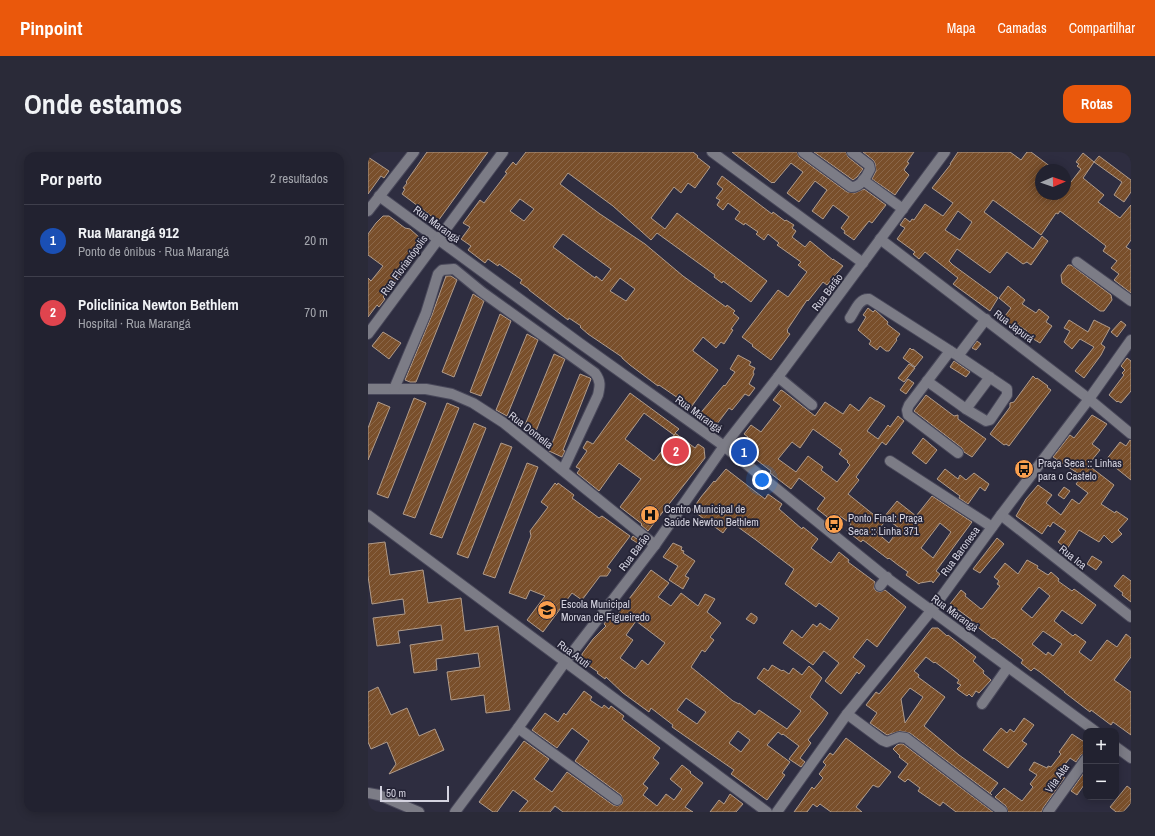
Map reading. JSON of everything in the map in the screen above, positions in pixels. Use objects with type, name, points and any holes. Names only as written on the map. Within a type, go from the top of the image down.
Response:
[{"type":"street","points":[[368,211],[414,152]]},
{"type":"street","name":"Rua Florianópolis","points":[[368,334],[503,152]]},
{"type":"street","points":[[712,152],[864,263]]},
{"type":"street","points":[[803,152],[851,187],[856,188],[870,170],[870,166],[852,152]]},
{"type":"street","name":"Rua Barão","points":[[455,812],[565,662],[655,546],[724,446],[864,263],[880,239],[945,152]]},
{"type":"street","points":[[863,180],[903,209]]},
{"type":"street","name":"Rua Marangá","points":[[379,196],[724,446],[931,611],[1091,728]]},
{"type":"street","name":"Rua Japurá","points":[[880,239],[1089,399],[1131,434]]},
{"type":"street","points":[[1077,262],[1131,301]]},
{"type":"street","points":[[394,389],[410,347],[426,313],[438,274],[442,270],[454,269],[482,292],[595,373],[600,380],[598,395],[563,470]]},
{"type":"street","points":[[850,318],[862,300],[866,298],[870,299],[990,377],[1007,389],[1008,392],[990,420],[986,421],[966,409],[928,381]]},
{"type":"street","points":[[958,453],[908,415],[907,408],[928,381],[986,319]]},
{"type":"street","name":"Rua Baronesa","points":[[777,812],[847,714],[931,611],[1001,515],[1089,399],[1131,340]]},
{"type":"street","points":[[778,377],[812,405]]},
{"type":"street","points":[[966,409],[990,377]]},
{"type":"street","name":"Rua Domelia","points":[[368,390],[426,389],[452,394],[473,402],[504,423],[655,546]]},
{"type":"street","points":[[890,461],[992,528]]},
{"type":"street","name":"Rua Aruti","points":[[368,515],[766,812]]},
{"type":"street","name":"Rua Ica","points":[[1001,515],[1131,617]]},
{"type":"street","points":[[880,586],[887,577]]},
{"type":"street","points":[[982,704],[1008,667]]},
{"type":"street","points":[[847,714],[882,740],[887,742],[899,737],[906,738],[1002,811]]},
{"type":"street","points":[[518,728],[617,800]]},
{"type":"street","points":[[1119,749],[1131,758]]},
{"type":"street","name":"Vila Alta","points":[[1048,812],[1083,762]]},
{"type":"street","points":[[368,793],[379,795],[419,812]]},
{"type":"building","points":[[427,152],[488,152],[438,221],[402,194],[405,189],[403,188],[407,183],[406,182]]},
{"type":"building","points":[[526,152],[693,152],[710,167],[695,188],[688,183],[681,193],[674,187],[651,218],[665,229],[677,213],[767,281],[751,302],[723,281],[722,283],[714,277],[715,275],[657,233],[651,240],[613,206],[568,173],[560,184],[600,214],[645,244],[683,276],[726,307],[727,305],[735,311],[733,313],[739,318],[731,329],[733,330],[724,344],[721,342],[716,348],[703,337],[693,350],[718,370],[689,410],[680,402],[681,400],[659,385],[658,386],[630,365],[622,357],[588,334],[580,327],[581,326],[569,318],[568,320],[520,283],[522,280],[499,264],[498,266],[488,259],[485,263],[468,250],[471,246],[461,239],[470,227],[463,223],[480,200],[484,203],[507,173],[505,172],[513,162],[516,165]],"holes":[[[520,199],[534,209],[524,221],[510,211]],[[563,234],[611,269],[602,281],[596,276],[595,278],[553,247]],[[620,278],[635,289],[626,301],[610,291]]]},
{"type":"building","points":[[732,152],[797,152],[799,157],[847,192],[855,193],[864,189],[886,205],[872,223],[869,221],[854,240],[844,233],[845,231],[841,228],[849,217],[833,205],[823,219],[812,211],[827,190],[815,181],[799,202],[787,193],[803,172],[791,163],[774,183],[772,183]]},
{"type":"building","points":[[814,152],[846,152],[848,157],[863,169],[853,180]]},
{"type":"building","points":[[863,152],[914,152],[907,162],[909,163],[904,170],[909,175],[895,195],[872,179],[876,171],[875,163]]},
{"type":"building","points":[[958,152],[1010,152],[1021,160],[1027,152],[1031,152],[1047,164],[1035,164],[1035,200],[1071,200],[1071,182],[1081,169],[1077,166],[1079,164],[1076,162],[1083,153],[1094,162],[1083,178],[1104,195],[1098,202],[1120,218],[1131,205],[1131,240],[1126,247],[1131,250],[1131,293],[1114,280],[1119,274],[1111,268],[1117,261],[1103,251],[1106,246],[1060,211],[1058,214],[1056,213],[1041,235],[993,200],[984,212],[1033,249],[1042,236],[1048,241],[1031,265],[1027,262],[1023,264],[1007,252],[990,273],[957,249],[949,261],[998,298],[990,311],[953,284],[958,278],[925,252],[919,259],[913,254],[915,252],[897,239],[905,228],[900,225],[905,218],[910,222],[912,219],[914,220],[925,204],[943,216],[953,203],[932,188],[951,164]],"holes":[[[958,211],[972,222],[960,240],[945,230]]]},
{"type":"building","points":[[1099,156],[1131,180],[1131,192],[1124,202],[1114,195],[1122,182],[1094,162]]},
{"type":"building","points":[[368,157],[389,171],[384,178],[381,176],[368,194]]},
{"type":"building","points":[[722,176],[772,214],[773,212],[785,221],[786,220],[794,225],[792,228],[796,231],[792,237],[805,247],[810,241],[833,260],[843,266],[827,285],[823,282],[808,301],[807,300],[787,330],[790,334],[771,360],[742,337],[778,290],[788,297],[807,272],[798,265],[801,262],[777,245],[779,243],[768,234],[764,240],[756,234],[758,232],[745,223],[744,225],[735,219],[740,212],[728,203],[723,210],[717,205],[720,200],[716,198],[723,189],[717,184]]},
{"type":"building","points":[[383,216],[389,216],[405,228],[410,229],[420,238],[421,243],[402,274],[383,297],[385,299],[379,307],[377,305],[368,317],[368,278],[371,281],[383,266],[368,255],[368,234]]},
{"type":"building","points":[[1068,265],[1071,265],[1111,295],[1112,300],[1104,311],[1100,311],[1062,283],[1061,275]]},
{"type":"building","points":[[446,276],[451,276],[457,280],[416,382],[410,382],[405,380],[432,315]]},
{"type":"building","points":[[1008,286],[1025,300],[1022,304],[1036,313],[1039,309],[1049,317],[1046,322],[1052,326],[1040,343],[1025,334],[1027,331],[1015,323],[1012,328],[1005,323],[1008,319],[1005,316],[1011,308],[999,298]]},
{"type":"building","points":[[473,294],[484,301],[454,377],[442,372]]},
{"type":"building","points":[[868,308],[873,312],[875,310],[888,322],[887,324],[900,334],[889,351],[886,351],[880,346],[877,350],[869,344],[871,341],[858,330],[866,317],[863,315]]},
{"type":"building","points":[[500,314],[511,321],[481,396],[470,392]]},
{"type":"building","points":[[1069,320],[1088,332],[1094,320],[1110,328],[1101,344],[1105,347],[1101,355],[1084,378],[1075,371],[1094,347],[1080,339],[1072,349],[1064,342],[1070,331],[1064,328]]},
{"type":"building","points":[[1121,321],[1126,325],[1117,337],[1111,332]]},
{"type":"building","points":[[383,332],[401,343],[389,359],[372,346]]},
{"type":"building","points":[[527,334],[538,340],[507,416],[496,410]]},
{"type":"building","points":[[977,341],[981,344],[976,350],[972,348]]},
{"type":"building","points":[[910,348],[923,357],[915,367],[903,358]]},
{"type":"building","points":[[554,354],[565,359],[534,436],[523,430]]},
{"type":"building","points":[[738,355],[751,362],[749,365],[755,368],[749,384],[755,388],[749,396],[745,394],[732,410],[729,408],[714,428],[698,416],[724,385],[725,386],[735,372],[730,369]]},
{"type":"building","points":[[1127,358],[1131,361],[1131,391],[1121,403],[1118,401],[1117,402],[1109,395],[1124,375],[1122,373],[1125,370],[1121,366]]},
{"type":"building","points":[[954,361],[970,372],[966,377],[950,367]]},
{"type":"building","points":[[909,364],[915,368],[904,382],[898,378]]},
{"type":"building","points":[[580,374],[591,379],[563,450],[565,451],[562,457],[549,451]]},
{"type":"building","points":[[1033,376],[1048,386],[1047,387],[1051,390],[1009,446],[1006,444],[1004,445],[990,434],[1010,407],[1010,403],[1014,402]]},
{"type":"building","points":[[908,379],[914,383],[906,394],[900,390]]},
{"type":"building","points":[[781,390],[815,416],[825,402],[843,414],[850,404],[859,411],[870,397],[885,406],[867,431],[878,439],[888,425],[890,427],[898,416],[904,421],[886,445],[882,442],[856,477],[859,480],[848,494],[884,523],[876,532],[889,543],[899,528],[884,517],[897,501],[916,516],[932,496],[972,522],[936,571],[940,574],[933,583],[932,581],[919,584],[906,575],[908,572],[863,540],[861,542],[847,531],[851,524],[840,516],[835,523],[817,509],[825,498],[799,478],[791,489],[745,451],[744,442],[748,437],[744,434],[751,425],[761,432],[781,406],[773,400]],"holes":[[[813,429],[842,450],[839,454],[848,461],[847,462],[850,465],[837,482],[821,470],[823,467],[808,456],[796,472],[778,459],[792,442],[800,448]],[[940,523],[951,532],[933,558],[921,548]]]},
{"type":"building","points":[[630,393],[679,429],[675,433],[695,448],[698,444],[704,448],[705,458],[648,531],[641,525],[642,524],[620,507],[641,479],[619,463],[599,491],[577,473],[580,469],[576,467],[587,451],[583,448],[587,441],[593,444]],"holes":[[[644,413],[674,435],[675,434],[654,461],[625,439]]]},
{"type":"building","points":[[926,395],[954,416],[958,415],[958,419],[986,439],[972,457],[914,411]]},
{"type":"building","points":[[414,398],[426,403],[388,498],[377,494]]},
{"type":"building","points":[[378,402],[390,407],[368,460],[368,428]]},
{"type":"building","points":[[447,403],[459,408],[415,518],[403,514]]},
{"type":"building","points":[[1092,415],[1107,424],[1092,444],[1100,450],[1088,465],[1114,485],[1101,504],[1128,519],[1118,530],[1122,534],[1112,543],[1104,535],[1099,542],[1079,530],[1067,549],[1058,542],[1066,531],[1053,522],[1050,527],[1048,525],[1042,534],[1016,516],[1026,499],[1038,485],[1052,495],[1046,503],[1061,515],[1072,499],[1079,504],[1088,493],[1076,484],[1082,476],[1053,457],[1070,435],[1074,438]]},
{"type":"building","points":[[474,423],[486,428],[442,538],[430,534]]},
{"type":"building","points":[[923,438],[937,450],[926,464],[912,453]]},
{"type":"building","points":[[1130,440],[1131,480],[1106,460],[1120,442],[1126,446]]},
{"type":"building","points":[[501,443],[512,447],[468,558],[457,554]]},
{"type":"building","points":[[527,463],[538,467],[495,578],[483,574]]},
{"type":"building","points":[[726,469],[765,499],[768,494],[782,504],[779,509],[802,529],[803,527],[818,539],[811,548],[831,563],[839,552],[849,560],[848,562],[875,582],[874,588],[876,591],[880,592],[885,590],[906,607],[877,647],[867,639],[853,657],[865,666],[859,674],[857,672],[841,694],[825,681],[839,663],[824,651],[813,665],[783,643],[792,630],[802,638],[813,624],[817,627],[820,623],[830,630],[839,618],[819,603],[816,607],[785,584],[794,569],[756,540],[731,522],[723,533],[692,510],[714,481],[715,482]]},
{"type":"building","points":[[945,469],[958,479],[960,475],[966,480],[974,473],[989,484],[985,491],[980,487],[968,504],[959,498],[960,496],[937,479]]},
{"type":"building","points":[[555,483],[557,485],[558,483],[574,495],[572,498],[599,518],[602,516],[630,536],[607,567],[611,570],[607,576],[600,576],[582,600],[572,593],[543,632],[527,620],[545,596],[530,590],[526,599],[509,593],[531,536],[530,531],[548,507],[541,502]]},
{"type":"building","points":[[1064,487],[1070,491],[1064,499],[1058,495]]},
{"type":"building","points":[[633,536],[641,542],[639,544],[631,539]]},
{"type":"building","points":[[997,538],[1004,544],[980,573],[973,569]]},
{"type":"building","points":[[385,542],[390,575],[423,570],[428,603],[461,598],[465,631],[498,626],[510,710],[486,713],[484,695],[451,700],[447,672],[480,667],[478,653],[436,659],[437,670],[414,673],[410,645],[443,640],[441,625],[398,631],[400,643],[377,646],[373,618],[405,614],[403,599],[372,604],[368,576],[368,544]]},
{"type":"building","points":[[673,543],[682,547],[681,550],[684,551],[683,553],[695,561],[685,576],[689,578],[683,589],[669,580],[678,566],[663,557]]},
{"type":"building","points":[[1092,556],[1102,562],[1096,570],[1087,564]]},
{"type":"building","points":[[1027,560],[1038,566],[1037,568],[1048,575],[1051,572],[1059,579],[1058,581],[1072,591],[1074,589],[1096,605],[1082,624],[1062,610],[1054,621],[1073,636],[1075,634],[1086,642],[1079,652],[1091,661],[1107,640],[1117,647],[1126,634],[1131,638],[1131,657],[1114,680],[1131,692],[1131,735],[1113,722],[1111,725],[1091,710],[1090,712],[1034,668],[1031,671],[1021,663],[1023,660],[994,638],[993,639],[971,622],[972,620],[950,604],[961,590],[966,594],[965,596],[981,609],[1000,586],[997,584],[999,581],[994,577],[1005,563],[1018,574]],"holes":[[[1039,587],[1050,596],[1032,618],[1021,609]],[[1043,631],[1062,644],[1053,656],[1048,652],[1046,655],[1032,644]]]},
{"type":"building","points":[[651,570],[669,583],[658,597],[671,606],[681,593],[698,606],[705,594],[715,599],[707,612],[721,623],[710,637],[714,640],[705,652],[702,650],[691,667],[733,701],[739,703],[755,715],[759,710],[787,729],[801,711],[757,678],[764,668],[768,671],[772,665],[789,674],[793,668],[802,675],[809,666],[822,678],[810,697],[828,713],[808,740],[811,743],[800,758],[805,762],[801,767],[789,759],[799,746],[778,732],[767,745],[790,762],[782,773],[785,775],[767,800],[731,774],[734,770],[672,727],[673,725],[651,708],[649,712],[623,693],[606,677],[605,679],[582,661],[582,654],[593,639],[606,626],[604,624],[609,617],[613,620]],"holes":[[[636,621],[665,643],[648,665],[642,660],[635,669],[620,658],[633,640],[626,635]],[[686,698],[706,712],[697,724],[677,710]],[[738,731],[750,740],[741,752],[729,743]]]},
{"type":"building","points":[[1123,575],[1131,581],[1131,602],[1114,586]]},
{"type":"building","points":[[751,613],[757,617],[754,624],[746,619]]},
{"type":"building","points":[[932,628],[938,628],[976,657],[973,661],[991,680],[979,693],[976,691],[972,697],[969,694],[967,696],[957,689],[961,685],[957,683],[959,680],[926,657],[914,671],[919,675],[918,677],[945,697],[924,726],[959,755],[998,783],[990,793],[992,795],[910,733],[900,731],[887,735],[870,723],[877,713],[866,705],[876,692],[879,694]],"holes":[[[910,688],[923,697],[905,723],[901,699]]]},
{"type":"building","points":[[378,687],[391,715],[407,708],[419,736],[435,729],[444,750],[389,774],[396,764],[387,742],[371,749],[368,742],[368,692]]},
{"type":"building","points":[[584,691],[592,697],[590,700],[602,708],[604,705],[609,709],[611,706],[624,716],[622,719],[660,748],[653,758],[659,763],[643,784],[648,788],[643,795],[657,806],[666,794],[674,800],[682,789],[670,779],[682,765],[703,783],[685,807],[693,812],[563,812],[555,806],[550,812],[519,812],[528,801],[513,790],[497,812],[493,812],[479,802],[524,741],[549,759],[534,779],[552,792],[567,772],[613,805],[617,806],[622,804],[623,800],[621,795],[575,761],[589,741],[572,728],[557,748],[532,730],[545,713],[558,722],[564,713],[566,715]]},
{"type":"building","points":[[1024,718],[1034,725],[1022,741],[1027,744],[1008,768],[983,750],[1001,728],[1007,733],[1010,729],[1014,732]]},
{"type":"building","points":[[1072,734],[1083,741],[1083,754],[1076,762],[1070,758],[1059,772],[1065,777],[1043,808],[1042,812],[1008,812],[1006,806],[995,797],[1004,788],[1022,801],[1033,787],[1030,784],[1037,775],[1029,770],[1034,762],[1047,768],[1048,766],[1051,767],[1061,754],[1059,752]]},
{"type":"building","points":[[846,738],[891,772],[879,787],[873,785],[856,807],[862,812],[831,812],[820,804],[817,807],[813,804],[807,812],[794,812],[812,787],[814,789],[823,778],[819,774],[826,765],[823,762],[830,753],[833,755]]},
{"type":"building","points":[[900,744],[903,744],[993,812],[956,812],[943,802],[940,806],[918,791],[920,788],[908,779],[905,782],[898,777],[908,764],[899,757],[900,756],[893,749]]},
{"type":"building","points":[[1083,774],[1083,786],[1077,795],[1071,791]]},
{"type":"building","points":[[1127,786],[1131,789],[1131,803],[1123,812],[1116,812],[1110,807],[1116,800],[1119,800],[1119,796]]},
{"type":"building","points":[[730,794],[743,804],[736,812],[710,812],[719,800],[724,804]]},
{"type":"place","name":"Policlinica Newton Bethlem","points":[[676,451]]},
{"type":"place","name":"Rua Marangá 912","points":[[744,452]]},
{"type":"place","name":"Praça Seca :: Linhas para o Castelo","points":[[1024,469]]},
{"type":"place","name":"Centro Municipal de Saúde Newton Bethlem","points":[[650,515]]},
{"type":"place","name":"Ponto Final: Praça Seca :: Linha 371","points":[[834,524]]},
{"type":"place","name":"Escola Municipal Morvan de Figueiredo","points":[[547,610]]}]
